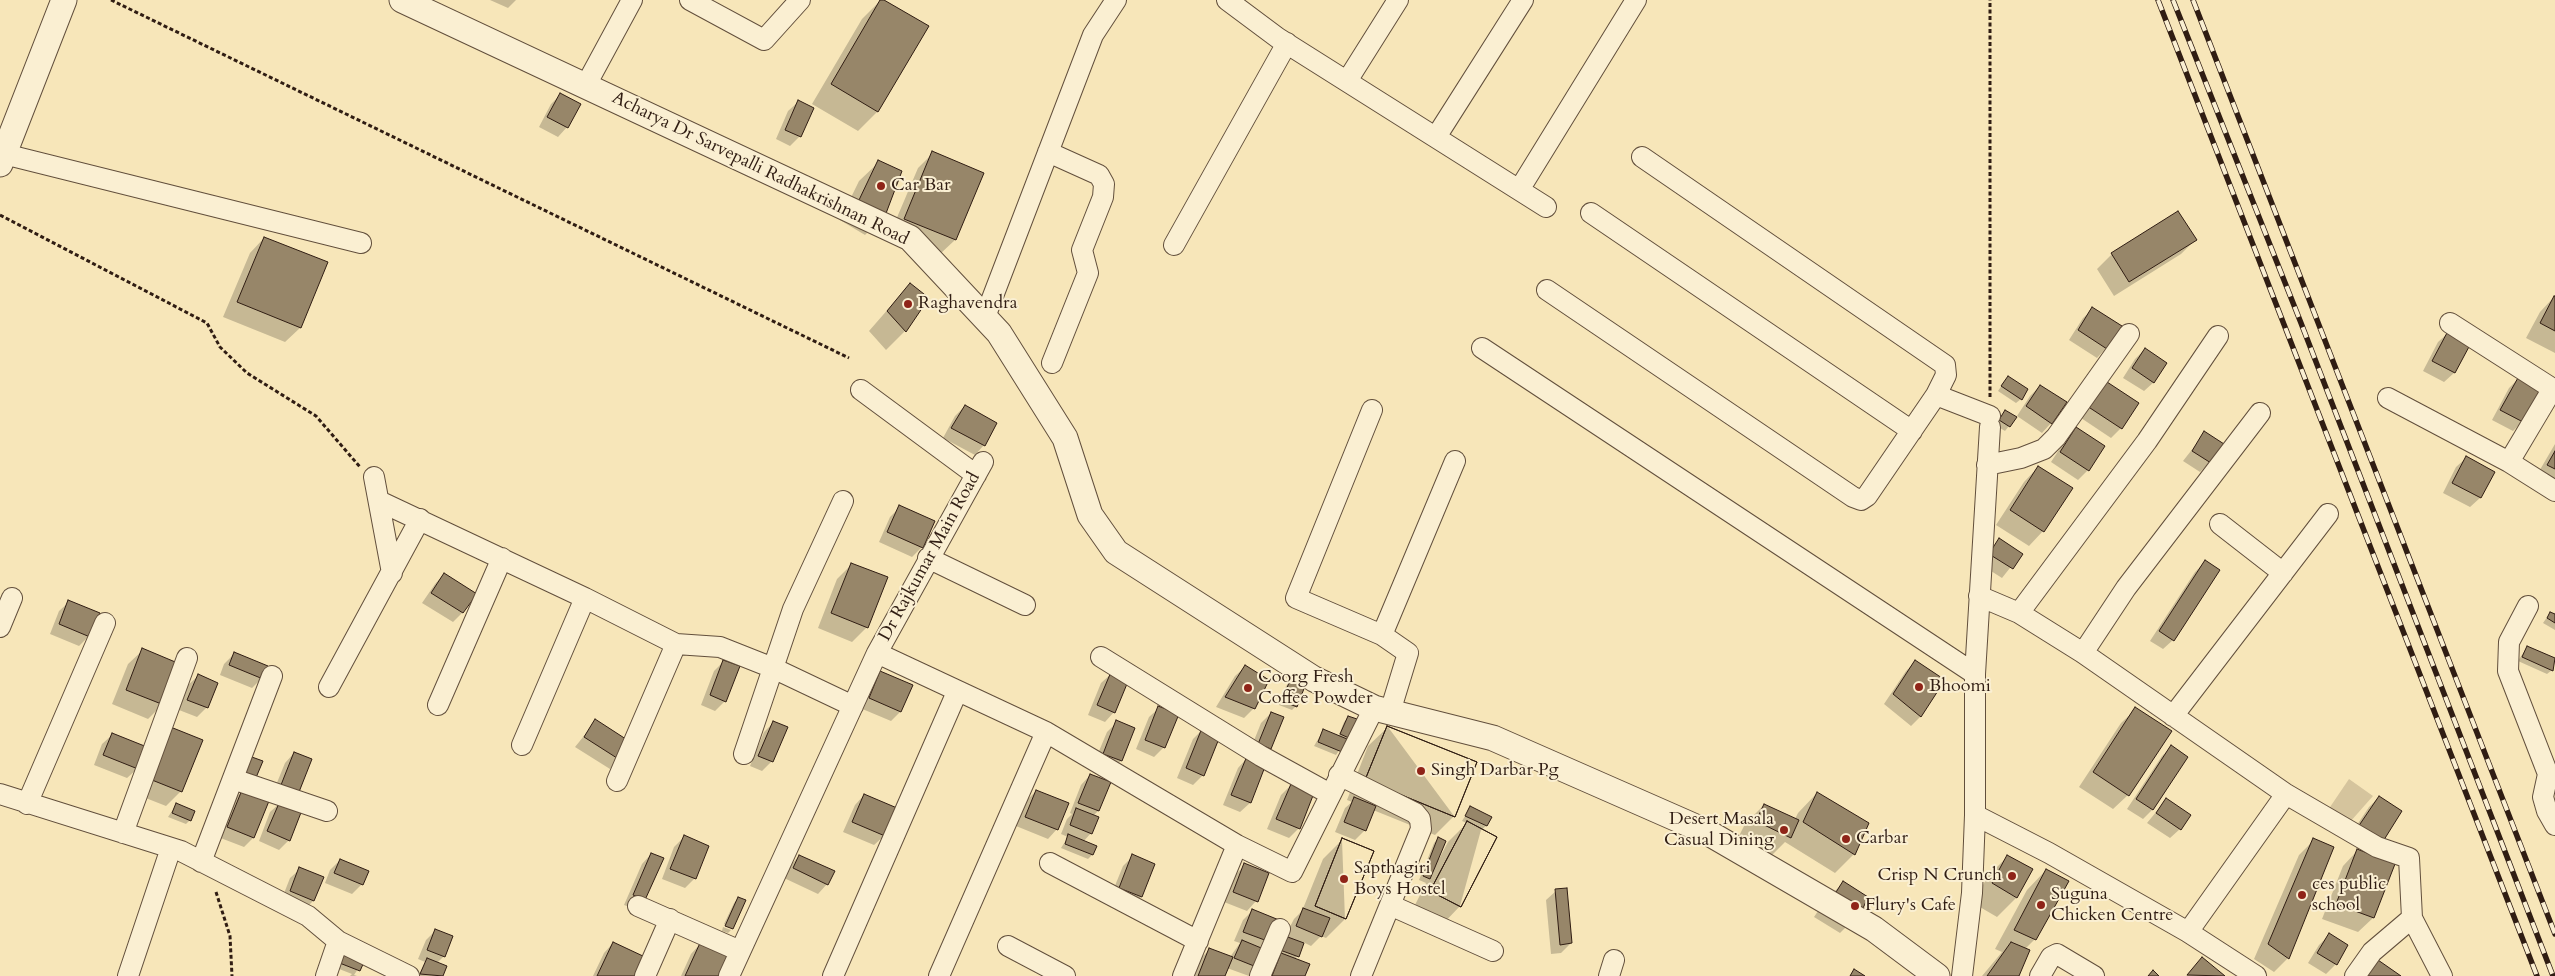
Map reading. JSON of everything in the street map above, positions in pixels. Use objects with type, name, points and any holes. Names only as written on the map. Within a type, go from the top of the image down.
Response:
[{"type":"street","points":[[64,0],[2,159],[361,243]]},
{"type":"street","name":"Acharya Dr Sarvepalli Radhakrishnan Road","points":[[402,0],[910,238],[999,333],[1065,438],[1090,515],[1116,552],[1314,679],[1382,710],[1494,738],[1707,832],[1874,929],[1936,976]]},
{"type":"street","points":[[586,85],[632,0]]},
{"type":"street","points":[[690,0],[764,40],[800,0]]},
{"type":"street","points":[[985,317],[1093,35],[1116,0]]},
{"type":"street","points":[[1226,0],[1287,43],[1546,207]]},
{"type":"street","points":[[1347,81],[1398,0]]},
{"type":"street","points":[[1436,137],[1523,0]]},
{"type":"street","points":[[1519,190],[1636,0]]},
{"type":"street","points":[[1174,245],[1287,43]]},
{"type":"street","points":[[1048,152],[1100,175],[1104,184],[1103,197],[1082,250],[1088,273],[1052,363]]},
{"type":"street","points":[[1547,290],[1853,497],[1861,500],[1867,496],[1936,395],[1946,375],[1945,365],[1642,157]]},
{"type":"street","points":[[1591,213],[1912,431]]},
{"type":"street","points":[[2450,323],[2550,386],[2550,394],[2509,462]]},
{"type":"street","points":[[1987,465],[2021,458],[2044,449],[2056,437],[2129,334]]},
{"type":"street","points":[[2019,613],[2146,441],[2218,336]]},
{"type":"street","points":[[1482,348],[1975,674]]},
{"type":"street","name":"Dr Rajkumar Main Road","points":[[729,976],[877,653],[928,558],[980,468],[860,390]]},
{"type":"street","points":[[1936,395],[1990,422],[1975,674],[1975,815],[1972,893],[1962,976]]},
{"type":"street","points":[[2388,398],[2509,462],[2555,492]]},
{"type":"street","points":[[877,653],[1046,732],[1237,845],[1292,872],[1339,775],[1382,710],[1408,653],[1382,635],[1296,598],[1372,410]]},
{"type":"street","points":[[2083,653],[2126,588],[2260,413]]},
{"type":"street","points":[[1382,635],[1455,461]]},
{"type":"street","points":[[374,477],[392,573]]},
{"type":"street","points":[[379,501],[502,558],[676,644],[720,647],[773,668],[853,706]]},
{"type":"street","points":[[744,754],[793,609],[844,501]]},
{"type":"street","points":[[2173,716],[2328,514]]},
{"type":"street","points":[[329,687],[420,519]]},
{"type":"street","points":[[2220,524],[2283,573]]},
{"type":"street","points":[[438,705],[502,558]]},
{"type":"street","points":[[928,558],[1025,605]]},
{"type":"street","points":[[1979,596],[2019,613],[2083,653],[2286,794],[2378,847],[2409,858],[2412,918],[2442,976]]},
{"type":"street","points":[[0,627],[12,598]]},
{"type":"street","points":[[522,745],[585,598]]},
{"type":"street","points":[[2528,606],[2510,642],[2508,671],[2551,767],[2542,797],[2555,825]]},
{"type":"street","points":[[27,804],[105,622]]},
{"type":"street","points":[[617,781],[676,644]]},
{"type":"street","points":[[1101,656],[1261,756],[1330,794]]},
{"type":"street","points":[[123,833],[187,658]]},
{"type":"street","points":[[204,863],[272,676]]},
{"type":"street","points":[[833,976],[957,692]]},
{"type":"street","points":[[939,976],[1046,732]]},
{"type":"street","points":[[1339,775],[1415,813],[1420,819],[1421,829],[1361,976]]},
{"type":"street","points":[[233,780],[327,811]]},
{"type":"street","points":[[0,794],[171,848],[308,916],[338,941],[409,976]]},
{"type":"street","points":[[2188,932],[2286,794]]},
{"type":"street","points":[[1975,815],[2049,853],[2188,932],[2256,976]]},
{"type":"street","points":[[1183,976],[1237,845]]},
{"type":"street","points":[[128,976],[171,848]]},
{"type":"street","points":[[1050,863],[1198,941]]},
{"type":"street","points":[[638,906],[740,951]]},
{"type":"street","points":[[1390,906],[1493,951]]},
{"type":"street","points":[[2355,976],[2372,952],[2412,918]]},
{"type":"street","points":[[645,976],[670,920]]},
{"type":"street","points":[[1260,976],[1280,929]]},
{"type":"street","points":[[326,976],[338,941]]},
{"type":"street","points":[[1008,946],[1065,976]]},
{"type":"street","points":[[2040,976],[2052,957],[2057,954],[2094,976]]},
{"type":"path","points":[[111,0],[848,358]]},
{"type":"path","points":[[1990,0],[1990,422]]},
{"type":"path","points":[[0,215],[207,324],[220,347],[247,373],[316,416],[364,472],[374,477]]},
{"type":"path","points":[[204,863],[230,936],[232,976]]},
{"type":"shaded area","points":[[2349,779],[2373,796],[2350,822],[2328,810]]},
{"type":"building","points":[[880,0],[884,0],[929,26],[878,112],[831,84]]},
{"type":"building","points":[[560,93],[581,104],[568,128],[547,117]]},
{"type":"building","points":[[798,100],[814,108],[801,137],[785,130]]},
{"type":"building","points":[[932,151],[984,173],[956,240],[904,219]]},
{"type":"building","name":"Car Bar","points":[[878,160],[902,171],[885,216],[859,200]]},
{"type":"building","points":[[2178,211],[2197,240],[2129,282],[2111,253]]},
{"type":"building","points":[[264,237],[328,262],[301,328],[237,302]]},
{"type":"building","name":"Raghavendra","points":[[910,283],[929,298],[906,332],[887,311]]},
{"type":"building","points":[[2555,296],[2555,331],[2540,323]]},
{"type":"building","points":[[2092,307],[2122,326],[2107,349],[2078,330]]},
{"type":"building","points":[[2448,331],[2471,343],[2455,373],[2432,361]]},
{"type":"building","points":[[2145,348],[2167,363],[2154,383],[2132,368]]},
{"type":"building","points":[[2008,376],[2028,389],[2022,400],[2001,386]]},
{"type":"building","points":[[2519,376],[2541,389],[2523,422],[2500,410]]},
{"type":"building","points":[[2104,380],[2139,403],[2122,429],[2087,406]]},
{"type":"building","points":[[2040,385],[2067,402],[2052,424],[2026,406]]},
{"type":"building","points":[[965,405],[997,423],[985,446],[951,428]]},
{"type":"building","points":[[2005,410],[2017,417],[2010,427],[1999,420]]},
{"type":"building","points":[[2076,427],[2105,446],[2089,471],[2060,452]]},
{"type":"building","points":[[2204,431],[2224,444],[2211,463],[2192,451]]},
{"type":"building","points":[[2555,451],[2555,469],[2547,465]]},
{"type":"building","points":[[2466,456],[2495,472],[2481,498],[2452,483]]},
{"type":"building","points":[[2038,466],[2073,488],[2044,532],[2010,510]]},
{"type":"building","points":[[899,505],[935,521],[923,548],[887,532]]},
{"type":"building","points":[[1999,538],[2023,554],[2013,569],[1989,554]]},
{"type":"building","points":[[2205,560],[2220,570],[2174,641],[2159,631]]},
{"type":"building","points":[[851,563],[888,577],[868,628],[831,613]]},
{"type":"building","points":[[444,573],[477,594],[463,613],[431,593]]},
{"type":"building","points":[[68,600],[100,613],[90,637],[59,624]]},
{"type":"building","points":[[2550,612],[2555,614],[2555,623],[2547,618]]},
{"type":"building","points":[[2527,646],[2555,658],[2553,671],[2522,657]]},
{"type":"building","points":[[142,648],[180,664],[164,705],[126,690]]},
{"type":"building","points":[[234,652],[268,666],[263,679],[229,665]]},
{"type":"building","points":[[723,660],[740,666],[726,702],[710,695]]},
{"type":"building","name":"Bhoomi","points":[[1915,660],[1945,680],[1921,717],[1893,694]]},
{"type":"building","name":"Coorg Fresh Coffee Powder","points":[[1245,665],[1269,680],[1255,709],[1225,697]]},
{"type":"building","points":[[880,671],[913,685],[901,712],[869,698]]},
{"type":"building","points":[[1111,672],[1129,679],[1115,713],[1097,705]]},
{"type":"building","points":[[198,674],[218,683],[208,708],[187,700]]},
{"type":"building","points":[[1290,680],[1305,686],[1297,707],[1282,701]]},
{"type":"building","points":[[1158,706],[1179,714],[1165,748],[1145,740]]},
{"type":"building","points":[[2135,707],[2172,731],[2129,796],[2093,772]]},
{"type":"building","points":[[1271,712],[1284,717],[1271,749],[1258,744]]},
{"type":"building","points":[[1348,716],[1357,719],[1349,738],[1340,734]]},
{"type":"building","points":[[595,719],[632,743],[620,760],[584,737]]},
{"type":"building","points":[[1116,720],[1135,728],[1122,761],[1103,754]]},
{"type":"building","points":[[773,721],[788,727],[773,762],[758,756]]},
{"type":"building","points":[[168,726],[203,740],[182,792],[147,778]]},
{"type":"building","name":"Singh Darbar Pg","points":[[1387,726],[1477,762],[1455,817],[1365,780]]},
{"type":"building","name":"Singh Darbar Pg","points":[[1387,726],[1477,762],[1455,817],[1365,780]]},
{"type":"building","points":[[1202,728],[1220,736],[1204,776],[1186,768]]},
{"type":"building","points":[[1323,729],[1347,739],[1342,752],[1318,742]]},
{"type":"building","points":[[112,733],[147,747],[138,769],[103,755]]},
{"type":"building","points":[[2171,745],[2188,757],[2153,810],[2136,799]]},
{"type":"building","points":[[294,752],[312,759],[299,792],[281,785]]},
{"type":"building","points":[[249,756],[263,761],[255,780],[241,774]]},
{"type":"building","points":[[1247,756],[1266,764],[1251,803],[1231,795]]},
{"type":"building","points":[[1090,774],[1111,782],[1099,811],[1078,803]]},
{"type":"building","points":[[1291,784],[1314,793],[1300,829],[1276,819]]},
{"type":"building","points":[[242,790],[269,801],[254,838],[227,827]]},
{"type":"building","points":[[1036,790],[1069,803],[1058,830],[1025,817]]},
{"type":"building","name":"Carbar","points":[[1817,792],[1869,823],[1855,855],[1803,822]]},
{"type":"building","points":[[864,794],[897,808],[885,836],[852,822]]},
{"type":"building","points":[[2379,796],[2402,811],[2382,843],[2358,827]]},
{"type":"building","points":[[1354,797],[1376,806],[1366,831],[1344,822]]},
{"type":"building","points":[[2166,798],[2191,815],[2181,830],[2156,813]]},
{"type":"building","points":[[280,801],[302,810],[290,841],[267,831]]},
{"type":"building","points":[[176,803],[195,811],[191,821],[172,813]]},
{"type":"building","name":"Desert Masala Casual Dining","points":[[1764,804],[1799,820],[1791,838],[1756,821]]},
{"type":"building","points":[[1470,806],[1492,817],[1487,826],[1465,816]]},
{"type":"building","points":[[1076,808],[1099,817],[1092,834],[1070,825]]},
{"type":"building","points":[[1467,821],[1497,837],[1461,907],[1430,891]]},
{"type":"building","points":[[1467,821],[1497,837],[1461,907],[1430,891]]},
{"type":"building","points":[[1068,834],[1097,846],[1093,855],[1065,844]]},
{"type":"building","points":[[684,835],[709,846],[696,879],[670,869]]},
{"type":"building","points":[[1438,837],[1446,841],[1430,879],[1423,876]]},
{"type":"building","name":"Sapthagiri Boys Hostel","points":[[1342,838],[1374,851],[1346,919],[1315,906]]},
{"type":"building","name":"Sapthagiri Boys Hostel","points":[[1342,838],[1374,851],[1346,919],[1315,906]]},
{"type":"building","name":"ces public school","points":[[2313,838],[2334,847],[2289,959],[2268,944]]},
{"type":"building","points":[[2357,849],[2395,864],[2374,918],[2336,904]]},
{"type":"building","points":[[651,853],[664,858],[645,900],[633,895]]},
{"type":"building","points":[[1132,854],[1155,864],[1142,897],[1119,888]]},
{"type":"building","points":[[799,855],[835,871],[828,885],[793,868]]},
{"type":"building","name":"Crisp N Crunch","points":[[2007,855],[2033,869],[2017,898],[1992,883]]},
{"type":"building","points":[[340,859],[369,871],[363,885],[334,873]]},
{"type":"building","points":[[1244,863],[1269,873],[1258,902],[1233,892]]},
{"type":"building","points":[[299,867],[324,877],[314,901],[290,891]]},
{"type":"building","name":"Suguna Chicken Centre","points":[[2046,869],[2069,881],[2036,940],[2014,930]]},
{"type":"building","name":"Flury's Cafe","points":[[1843,881],[1868,897],[1860,915],[1833,897]]},
{"type":"building","points":[[1567,888],[1572,943],[1560,945],[1555,889]]},
{"type":"building","points":[[738,897],[746,900],[733,929],[725,926]]},
{"type":"building","points":[[1303,908],[1330,918],[1322,937],[1296,926]]},
{"type":"building","points":[[1252,909],[1279,920],[1270,942],[1243,932]]},
{"type":"building","points":[[435,929],[453,936],[445,957],[427,950]]},
{"type":"building","points":[[2329,933],[2348,945],[2337,965],[2317,953]]},
{"type":"building","points":[[1285,936],[1304,943],[1299,957],[1280,950]]},
{"type":"building","points":[[1242,940],[1266,950],[1259,968],[1234,958]]},
{"type":"building","points":[[613,942],[645,957],[636,976],[597,976]]},
{"type":"building","points":[[2011,942],[2030,950],[2019,976],[1987,976]]},
{"type":"building","points":[[700,943],[733,957],[725,976],[685,976]]},
{"type":"building","points":[[1209,948],[1233,957],[1225,976],[1198,976]]},
{"type":"building","points":[[341,953],[364,962],[360,971],[337,962]]},
{"type":"building","points":[[1281,953],[1310,964],[1305,976],[1272,976]]},
{"type":"building","points":[[2202,957],[2225,976],[2187,975]]},
{"type":"building","points":[[427,958],[447,966],[443,976],[420,974]]},
{"type":"building","points":[[2378,960],[2401,976],[2367,976]]},
{"type":"building","points":[[1854,969],[1865,976],[1850,976]]},
{"type":"building","points":[[2153,970],[2159,976],[2148,976]]},
{"type":"railway","points":[[2158,0],[2537,976]]},
{"type":"railway","points":[[2173,0],[2301,323],[2553,976]]},
{"type":"railway","points":[[2193,0],[2555,934]]},
{"type":"place","name":"Car Bar","points":[[881,186]]},
{"type":"place","name":"Raghavendra","points":[[908,304]]},
{"type":"place","name":"Bhoomi","points":[[1919,687]]},
{"type":"place","name":"Coorg Fresh Coffee Powder","points":[[1248,688]]},
{"type":"place","name":"Singh Darbar Pg","points":[[1421,771]]},
{"type":"place","name":"Desert Masala Casual Dining","points":[[1784,830]]},
{"type":"place","name":"Carbar","points":[[1846,839]]},
{"type":"place","name":"Crisp N Crunch","points":[[2012,876]]},
{"type":"place","name":"Sapthagiri Boys Hostel","points":[[1344,879]]},
{"type":"place","name":"ces public school","points":[[2302,895]]},
{"type":"place","name":"Suguna Chicken Centre","points":[[2041,905]]},
{"type":"place","name":"Flury's Cafe","points":[[1855,906]]}]
